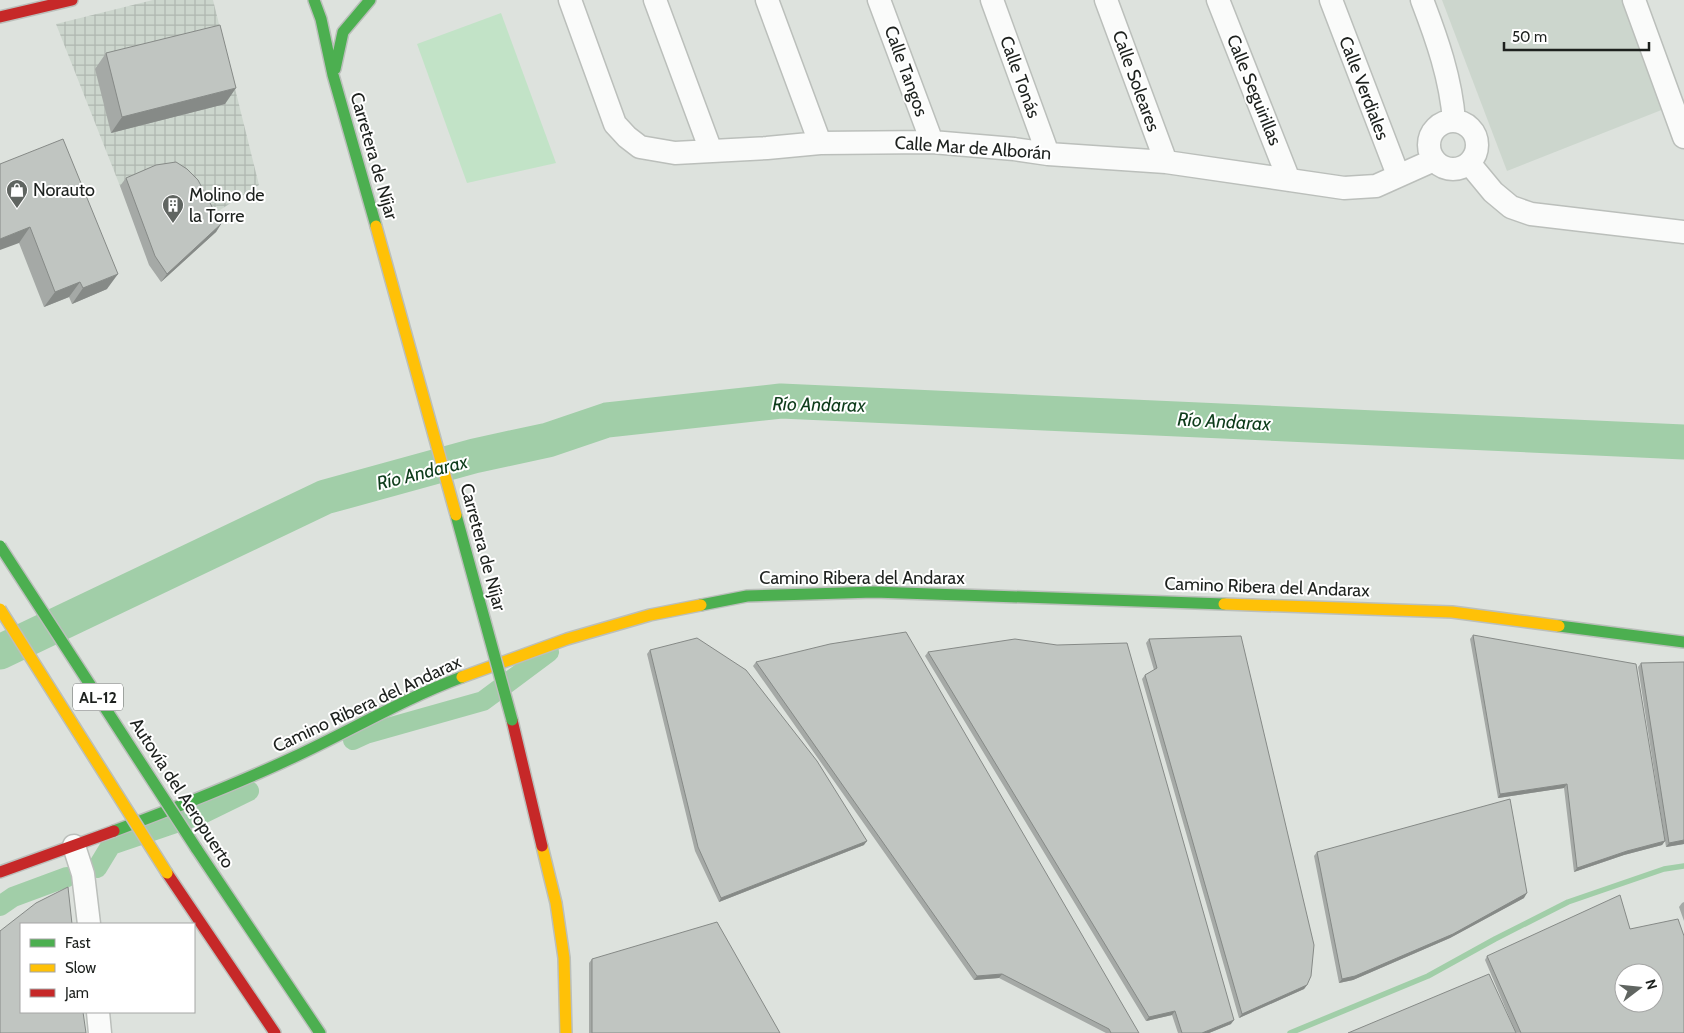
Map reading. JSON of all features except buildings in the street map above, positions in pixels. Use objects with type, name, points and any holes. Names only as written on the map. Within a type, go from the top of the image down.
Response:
[{"type":"main road","points":[[0,17],[72,0]]},
{"type":"main road","name":"Carretera de Níjar","points":[[314,0],[333,75],[512,720],[556,902],[564,958],[566,1033]]},
{"type":"main road","name":"Carretera de Níjar","points":[[333,75],[343,32],[370,0]]},
{"type":"main road","name":"Autovía del Aeropuerto","points":[[0,546],[196,848],[320,1033]]},
{"type":"main road","name":"Camino Ribera del Andarax","points":[[0,872],[206,796],[295,757],[430,689],[567,639],[650,615],[747,596],[874,592],[1452,612],[1684,642]]},
{"type":"main road","name":"AL-12","points":[[0,608],[167,873],[275,1033]]},
{"type":"street","name":"Calle Mar de Alborán","points":[[570,0],[615,124],[627,138],[640,147],[675,153],[820,143],[932,142],[1048,154],[1166,162],[1344,188],[1376,186],[1434,160]]},
{"type":"street","points":[[655,0],[711,151]]},
{"type":"street","points":[[767,0],[820,143]]},
{"type":"street","name":"Calle Tangos","points":[[879,0],[932,142]]},
{"type":"street","name":"Calle Tonás","points":[[992,0],[1048,154]]},
{"type":"street","name":"Calle Soleares","points":[[1106,0],[1166,162]]},
{"type":"street","name":"Calle Seguirillas","points":[[1218,0],[1289,180]]},
{"type":"street","name":"Calle Verdiales","points":[[1331,0],[1398,175]]},
{"type":"street","points":[[1422,0],[1439,44],[1453,103],[1454,121]]},
{"type":"street","points":[[1634,0],[1675,84],[1684,138]]},
{"type":"street","points":[[1454,121],[1466,124],[1471,128],[1477,143],[1476,152],[1469,163],[1459,168],[1450,169],[1434,160],[1429,142],[1433,132],[1441,124],[1454,121]]},
{"type":"street","points":[[1469,163],[1493,192],[1511,207],[1531,214],[1684,232]]},
{"type":"street","points":[[74,846],[83,874],[89,923]]},
{"type":"street","points":[[98,1013],[100,1033]]},
{"type":"shaded area","points":[[153,0],[213,0],[259,185],[209,217],[120,186],[56,24]]},
{"type":"shaded area","points":[[1442,0],[1626,0],[1664,109],[1507,171]]},
{"type":"green space","points":[[501,13],[556,163],[467,183],[417,44]]},
{"type":"waterway","name":"Río Andarax","points":[[0,652],[325,497],[474,456],[548,440],[607,420],[781,401],[1684,442]]},
{"type":"waterway","points":[[353,740],[366,734],[483,701],[549,652]]},
{"type":"waterway","points":[[97,868],[111,845],[202,814],[249,791]]},
{"type":"waterway","points":[[1290,1033],[1428,976],[1568,902],[1664,869],[1684,866]]},
{"type":"waterway","points":[[0,906],[13,897],[67,877]]},
{"type":"traffic: fast","points":[[314,0],[321,19],[333,75],[376,226]]},
{"type":"traffic: fast","points":[[335,69],[343,32],[370,0]]},
{"type":"traffic: fast","points":[[456,515],[512,720]]},
{"type":"traffic: fast","points":[[0,546],[196,848]]},
{"type":"traffic: fast","points":[[701,605],[747,596],[874,592],[1224,604]]},
{"type":"traffic: fast","points":[[1559,626],[1684,642]]},
{"type":"traffic: fast","points":[[114,831],[250,777],[419,695],[462,677]]},
{"type":"traffic: fast","points":[[196,848],[320,1033]]},
{"type":"traffic: slow","points":[[376,226],[456,515]]},
{"type":"traffic: slow","points":[[1224,604],[1452,612],[1559,626]]},
{"type":"traffic: slow","points":[[462,677],[567,639],[650,615],[701,605]]},
{"type":"traffic: slow","points":[[0,609],[167,873]]},
{"type":"traffic: slow","points":[[542,846],[556,903],[564,958],[566,1033]]},
{"type":"traffic: jam","points":[[0,17],[72,0]]},
{"type":"traffic: jam","points":[[512,720],[542,846]]},
{"type":"traffic: jam","points":[[0,872],[114,831]]},
{"type":"traffic: jam","points":[[167,873],[275,1033]]},
{"type":"place","name":"Norauto","points":[[17,209]]},
{"type":"place","name":"Molino de la Torre","points":[[173,224]]}]
